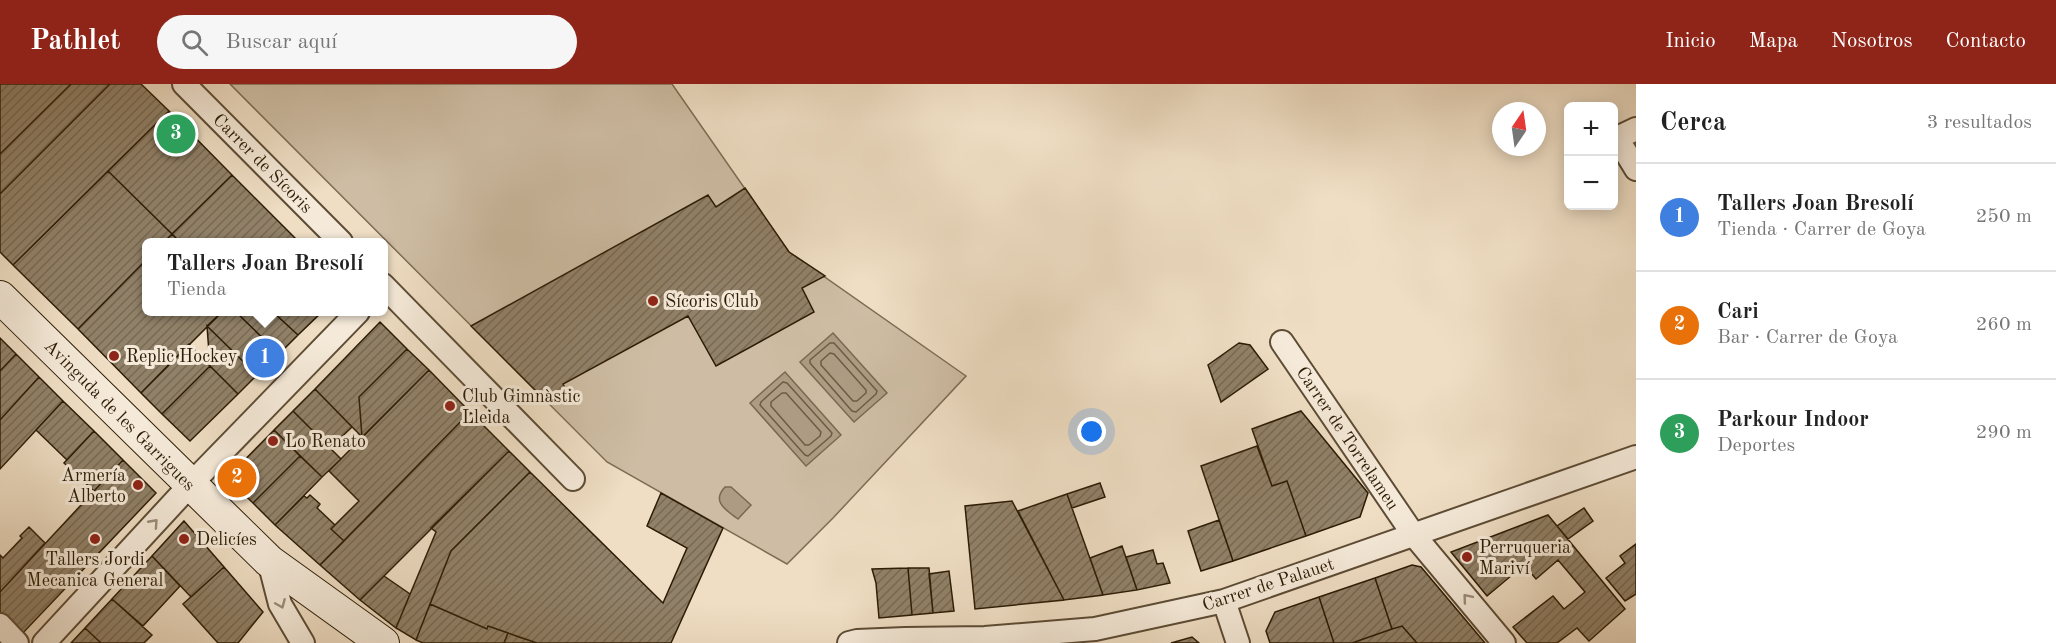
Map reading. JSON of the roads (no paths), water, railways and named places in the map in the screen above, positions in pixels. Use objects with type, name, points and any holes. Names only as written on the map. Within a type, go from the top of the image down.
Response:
[{"type":"main road","name":"Avinguda de les Garrigues","points":[[0,297],[269,561],[383,643]]},
{"type":"street","name":"Carrer de Sícoris","points":[[184,84],[337,238]]},
{"type":"street","points":[[1626,134],[1636,169]]},
{"type":"street","points":[[388,289],[573,479]]},
{"type":"street","points":[[44,643],[190,485],[354,316]]},
{"type":"street","name":"Carrer de Torrelameu","points":[[1282,342],[1413,534],[1504,643]]},
{"type":"street","name":"Carrer de Palauet","points":[[849,643],[905,639],[985,638],[1095,629],[1224,601],[1636,457]]},
{"type":"street","points":[[269,561],[280,604],[303,643]]},
{"type":"street","points":[[1224,601],[1238,643]]},
{"type":"street","points":[[0,625],[17,643]]},
{"type":"water","points":[[833,333],[887,393],[854,422],[800,362]]},
{"type":"water","points":[[785,372],[841,435],[806,466],[750,403]]},
{"type":"water","points":[[725,487],[731,487],[751,505],[738,519],[725,509],[720,501],[719,497]]},
{"type":"place","name":"Parkour Indoor","points":[[176,134]]},
{"type":"place","name":"Sícoris Club","points":[[653,301]]},
{"type":"place","name":"Replic Hockey","points":[[114,356]]},
{"type":"place","name":"Tallers Joan Bresolí","points":[[265,358]]},
{"type":"place","name":"Club Gimnàstic Lleida","points":[[450,406]]},
{"type":"place","name":"Lo Renato","points":[[273,441]]},
{"type":"place","name":"Cari","points":[[237,478]]},
{"type":"place","name":"Armería Alberto","points":[[138,485]]},
{"type":"place","name":"Tallers Jordi Mecanica General","points":[[95,539]]},
{"type":"place","name":"Delicíes","points":[[184,539]]},
{"type":"place","name":"Perruqueria Mariví","points":[[1467,557]]}]
